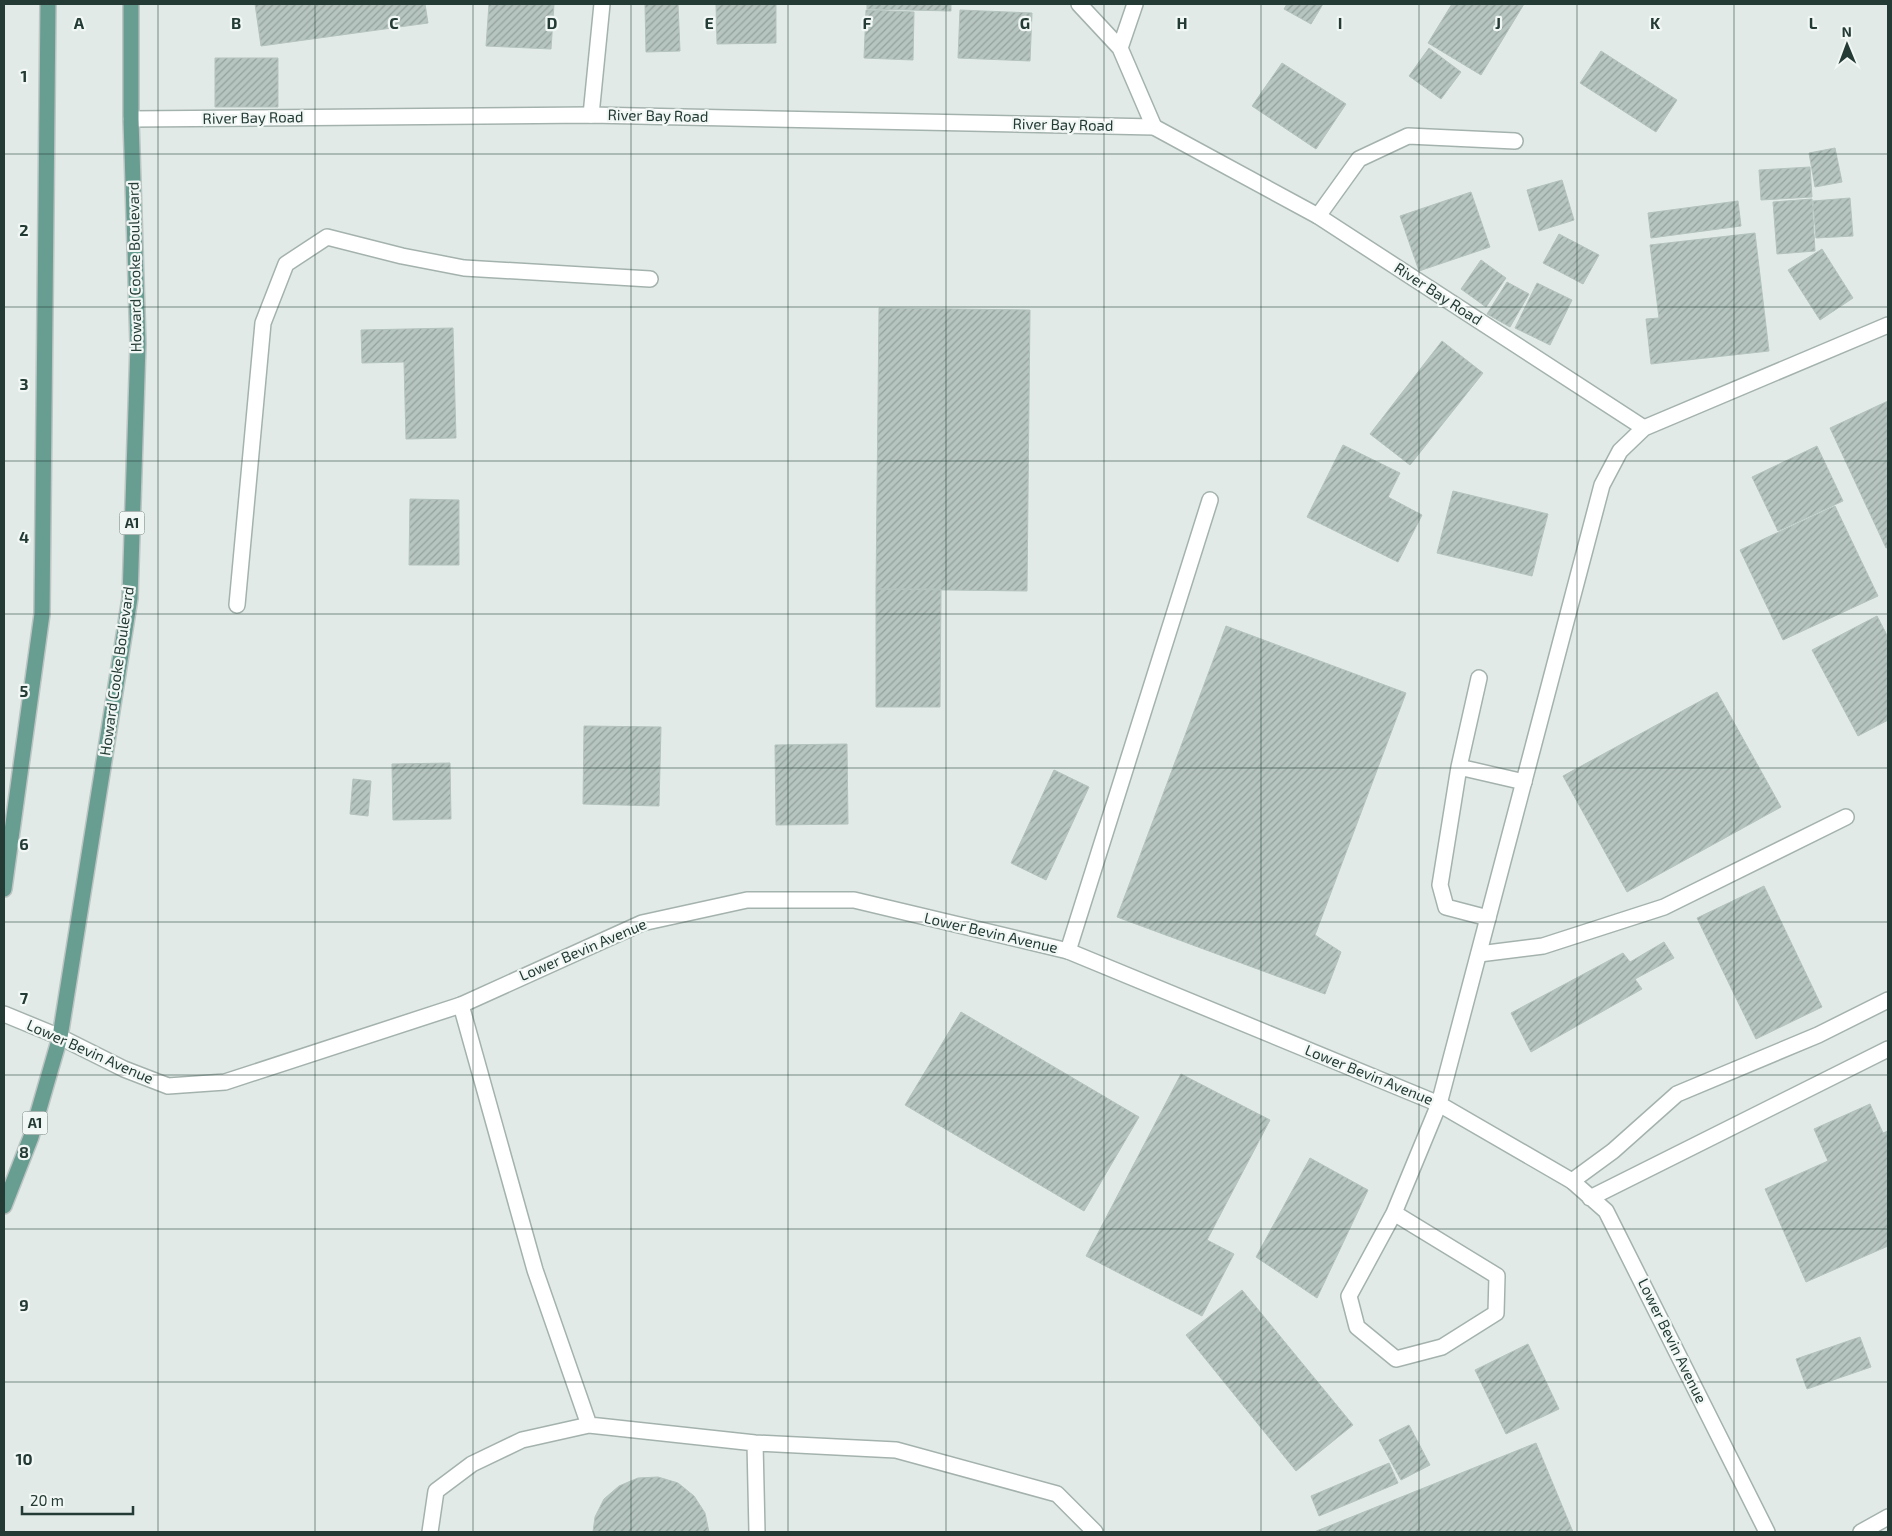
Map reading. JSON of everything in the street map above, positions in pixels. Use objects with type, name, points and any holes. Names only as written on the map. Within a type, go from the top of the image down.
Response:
[{"type":"main road","points":[[4,889],[42,614],[48,4]]},
{"type":"main road","name":"Howard Cooke Boulevard","points":[[4,1206],[31,1137],[60,1037],[130,598],[138,344],[131,119],[131,4]]},
{"type":"street","points":[[591,115],[602,4]]},
{"type":"street","points":[[1079,4],[1120,48],[1154,127]]},
{"type":"street","points":[[1120,48],[1135,4]]},
{"type":"street","name":"River Bay Road","points":[[131,119],[591,115],[1154,127],[1318,216],[1644,428]]},
{"type":"street","points":[[1318,216],[1359,159],[1408,136],[1515,141]]},
{"type":"street","points":[[237,605],[263,323],[286,264],[326,237],[402,256],[464,268],[650,279]]},
{"type":"street","points":[[1394,1213],[1496,1276],[1496,1313],[1442,1347],[1396,1359],[1357,1327],[1349,1296],[1394,1213],[1439,1104],[1602,485],[1620,451],[1644,428],[1888,325]]},
{"type":"street","points":[[1068,951],[1210,500]]},
{"type":"street","points":[[1479,678],[1459,767],[1440,885],[1446,907],[1488,918]]},
{"type":"street","points":[[1459,767],[1524,782]]},
{"type":"street","points":[[1478,954],[1543,946],[1664,907],[1846,817]]},
{"type":"street","name":"Lower Bevin Avenue","points":[[4,1014],[60,1037],[124,1069],[168,1086],[226,1082],[461,1005],[642,922],[748,900],[854,900],[1068,951],[1439,1104],[1572,1180],[1606,1212],[1767,1532]]},
{"type":"street","points":[[1572,1180],[1612,1151],[1677,1094],[1818,1035],[1888,1000]]},
{"type":"street","points":[[461,1005],[535,1270],[589,1425]]},
{"type":"street","points":[[1590,1198],[1888,1049]]},
{"type":"street","points":[[430,1532],[436,1491],[472,1464],[522,1440],[589,1425],[755,1443],[896,1450],[1057,1494],[1095,1532]]},
{"type":"street","points":[[755,1443],[756,1532]]},
{"type":"street","points":[[1861,1532],[1888,1517]]},
{"type":"building","points":[[255,4],[425,4],[428,23],[261,46]]},
{"type":"building","points":[[489,4],[554,4],[551,49],[486,46]]},
{"type":"building","points":[[645,4],[678,4],[680,51],[646,52]]},
{"type":"building","points":[[716,4],[776,4],[776,43],[717,44]]},
{"type":"building","points":[[867,4],[951,4],[951,11],[867,9]]},
{"type":"building","points":[[1287,4],[1323,4],[1311,24],[1284,9]]},
{"type":"building","points":[[1452,4],[1524,4],[1481,75],[1428,43]]},
{"type":"building","points":[[866,10],[914,12],[913,60],[864,58]]},
{"type":"building","points":[[960,10],[1032,13],[1030,61],[958,58]]},
{"type":"building","points":[[1429,48],[1461,72],[1441,99],[1409,76]]},
{"type":"building","points":[[1601,51],[1677,100],[1656,132],[1580,83]]},
{"type":"building","points":[[215,58],[278,58],[278,107],[215,107]]},
{"type":"building","points":[[1282,63],[1346,104],[1316,149],[1252,106]]},
{"type":"building","points":[[1835,148],[1842,182],[1815,187],[1809,153]]},
{"type":"building","points":[[1810,167],[1812,197],[1761,200],[1759,170]]},
{"type":"building","points":[[1562,180],[1574,220],[1539,231],[1527,190]]},
{"type":"building","points":[[1471,192],[1490,247],[1419,271],[1400,216]]},
{"type":"building","points":[[1850,198],[1853,236],[1816,238],[1813,201]]},
{"type":"building","points":[[1812,199],[1815,251],[1777,254],[1773,202]]},
{"type":"building","points":[[1738,201],[1741,226],[1651,238],[1648,213]]},
{"type":"building","points":[[1755,233],[1769,351],[1651,364],[1646,319],[1659,318],[1650,245]]},
{"type":"building","points":[[1559,234],[1599,255],[1583,284],[1543,263]]},
{"type":"building","points":[[1822,249],[1853,298],[1820,320],[1788,270]]},
{"type":"building","points":[[1481,260],[1506,278],[1486,307],[1461,289]]},
{"type":"building","points":[[1507,282],[1529,294],[1510,327],[1487,314]]},
{"type":"building","points":[[1537,283],[1572,300],[1550,345],[1515,328]]},
{"type":"building","points":[[879,308],[1030,310],[1027,591],[876,589]]},
{"type":"building","points":[[453,328],[456,438],[406,439],[404,362],[362,363],[361,330]]},
{"type":"building","points":[[1442,341],[1483,373],[1410,465],[1370,434]]},
{"type":"building","points":[[1888,401],[1888,547],[1886,548],[1830,428]]},
{"type":"building","points":[[1343,445],[1400,473],[1388,497],[1422,515],[1398,562],[1307,517]]},
{"type":"building","points":[[1817,446],[1843,501],[1778,531],[1752,477]]},
{"type":"building","points":[[1453,491],[1548,514],[1532,576],[1437,553]]},
{"type":"building","points":[[410,499],[459,500],[459,565],[409,565]]},
{"type":"building","points":[[1835,506],[1878,596],[1783,640],[1740,550]]},
{"type":"building","points":[[876,589],[941,589],[940,707],[876,707]]},
{"type":"building","points":[[1877,616],[1888,637],[1888,720],[1858,736],[1812,650]]},
{"type":"building","points":[[1226,626],[1406,693],[1315,935],[1341,952],[1325,994],[1117,917]]},
{"type":"building","points":[[1717,692],[1781,807],[1627,892],[1563,776]]},
{"type":"building","points":[[584,726],[661,727],[659,806],[583,804]]},
{"type":"building","points":[[847,744],[848,824],[776,825],[775,745]]},
{"type":"building","points":[[450,763],[451,819],[393,820],[392,764]]},
{"type":"building","points":[[1054,770],[1089,787],[1046,880],[1011,863]]},
{"type":"building","points":[[353,779],[371,781],[368,816],[350,814]]},
{"type":"building","points":[[1764,886],[1822,1007],[1756,1039],[1697,918]]},
{"type":"building","points":[[1664,942],[1674,958],[1635,979],[1642,989],[1531,1052],[1511,1013],[1623,953],[1630,962]]},
{"type":"building","points":[[961,1012],[1139,1117],[1084,1211],[905,1105]]},
{"type":"building","points":[[1181,1074],[1270,1120],[1207,1240],[1234,1254],[1202,1316],[1086,1256]]},
{"type":"building","points":[[1870,1104],[1883,1133],[1888,1131],[1888,1246],[1806,1282],[1765,1189],[1828,1161],[1814,1129]]},
{"type":"building","points":[[1310,1158],[1368,1190],[1317,1298],[1256,1257]]},
{"type":"building","points":[[1242,1290],[1353,1425],[1296,1471],[1186,1335]]},
{"type":"building","points":[[1860,1337],[1871,1367],[1807,1389],[1796,1359]]},
{"type":"building","points":[[1528,1344],[1559,1409],[1506,1434],[1475,1370]]},
{"type":"building","points":[[1409,1425],[1430,1465],[1401,1480],[1379,1440]]},
{"type":"building","points":[[1536,1443],[1573,1532],[1314,1532]]},
{"type":"building","points":[[1389,1463],[1398,1483],[1319,1516],[1311,1496]]},
{"type":"building","points":[[658,1477],[678,1483],[694,1496],[705,1513],[709,1532],[593,1532],[595,1517],[604,1499],[619,1486],[638,1478]]}]
